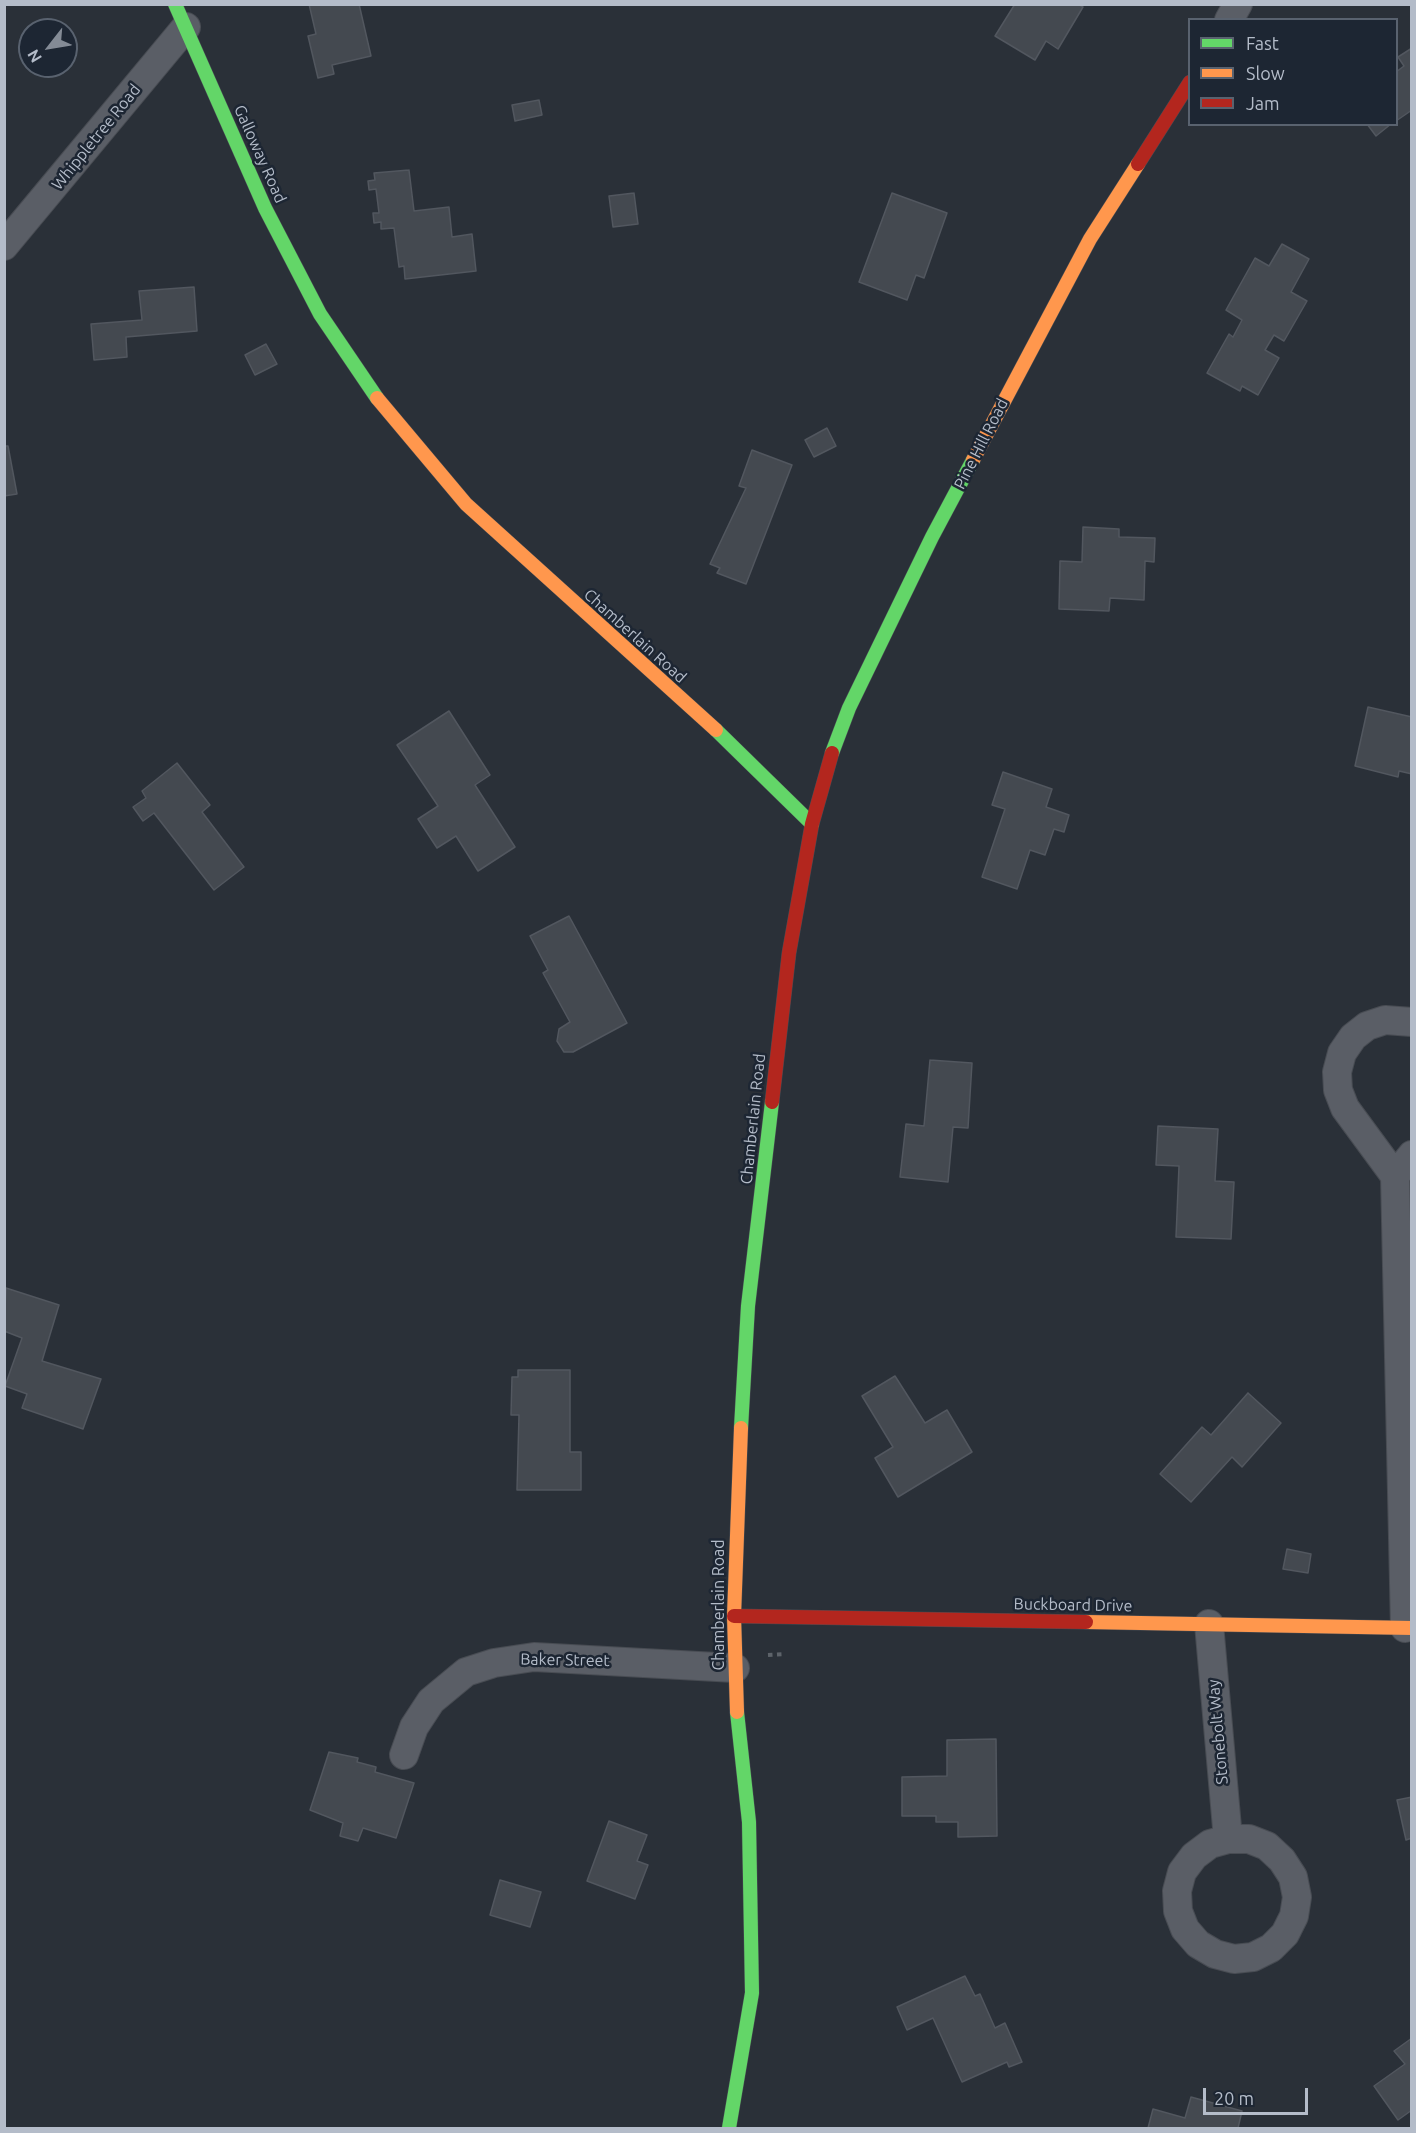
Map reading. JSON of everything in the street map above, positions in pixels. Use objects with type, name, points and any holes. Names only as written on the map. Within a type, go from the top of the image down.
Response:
[{"type":"street","points":[[1230,18],[1238,4]]},
{"type":"street","name":"Whippletree Road","points":[[4,246],[16,235],[180,16]]},
{"type":"street","name":"Galloway Road","points":[[180,16],[265,208],[320,314]]},
{"type":"street","name":"Pine Hill Road","points":[[812,824],[829,763],[849,708],[932,537],[1090,239],[1188,85]]},
{"type":"street","name":"Chamberlain Road","points":[[320,314],[378,400],[466,504],[753,764],[812,824],[789,953],[748,1306],[736,1513],[734,1616],[737,1716],[749,1822],[752,1993],[729,2128]]},
{"type":"street","points":[[1408,1628],[1403,1165],[1345,1108],[1338,1090],[1337,1072],[1342,1053],[1353,1037],[1367,1026],[1385,1020],[1412,1022]]},
{"type":"street","name":"Buckboard Drive","points":[[734,1616],[1408,1628]]},
{"type":"street","name":"Stonebolt Way","points":[[1209,1624],[1228,1839]]},
{"type":"street","name":"Baker Street","points":[[404,1755],[414,1727],[431,1701],[466,1672],[494,1663],[534,1657],[735,1668]]},
{"type":"street","points":[[1228,1839],[1249,1839],[1267,1846],[1282,1860],[1293,1877],[1297,1897],[1294,1916],[1285,1934],[1271,1948],[1253,1957],[1233,1959],[1215,1954],[1198,1944],[1185,1929],[1178,1911],[1177,1891],[1182,1872],[1194,1856],[1210,1844],[1228,1839]]},
{"type":"building","points":[[309,4],[359,4],[371,56],[332,65],[334,74],[318,78],[308,36],[316,34]]},
{"type":"building","points":[[1015,4],[1078,4],[1083,7],[1058,49],[1046,41],[1035,60],[995,36]]},
{"type":"building","points":[[1412,48],[1412,110],[1398,120],[1398,70],[1404,66],[1398,57]]},
{"type":"building","points":[[539,100],[542,115],[515,121],[512,105]]},
{"type":"building","points":[[1368,126],[1388,126],[1376,136]]},
{"type":"building","points":[[409,170],[414,211],[449,207],[452,237],[472,234],[476,271],[405,279],[404,266],[399,267],[394,228],[381,229],[381,222],[374,223],[373,213],[379,213],[376,189],[369,190],[368,181],[375,180],[374,173]]},
{"type":"building","points":[[634,193],[638,224],[613,227],[609,196]]},
{"type":"building","points":[[892,193],[947,213],[924,278],[916,275],[907,300],[859,282]]},
{"type":"building","points":[[1282,244],[1309,259],[1291,292],[1307,301],[1284,341],[1274,335],[1265,350],[1279,358],[1258,395],[1242,386],[1240,391],[1207,373],[1229,334],[1233,337],[1242,320],[1226,310],[1255,258],[1269,266]]},
{"type":"building","points":[[194,287],[197,331],[126,337],[127,357],[94,360],[91,324],[142,320],[139,291]]},
{"type":"building","points":[[266,344],[277,364],[255,375],[245,355]]},
{"type":"building","points":[[827,428],[836,446],[814,457],[805,440]]},
{"type":"building","points":[[4,446],[8,446],[17,494],[4,496]]},
{"type":"building","points":[[752,450],[792,465],[746,584],[717,573],[720,568],[710,564],[746,488],[739,486]]},
{"type":"building","points":[[1083,527],[1119,529],[1119,537],[1155,538],[1154,562],[1145,561],[1144,600],[1110,598],[1109,611],[1059,609],[1060,561],[1082,562]]},
{"type":"building","points":[[1368,707],[1412,717],[1412,774],[1399,771],[1398,777],[1355,766]]},
{"type":"building","points":[[449,711],[490,775],[475,785],[515,847],[478,871],[456,836],[437,848],[418,819],[438,806],[397,745]]},
{"type":"building","points":[[177,763],[210,805],[202,812],[244,867],[214,890],[154,813],[143,821],[133,807],[146,798],[142,791]]},
{"type":"building","points":[[1003,772],[1052,789],[1046,807],[1069,815],[1064,832],[1054,829],[1045,855],[1030,850],[1017,889],[982,877],[1005,809],[992,805]]},
{"type":"building","points":[[569,916],[627,1023],[573,1052],[564,1052],[557,1041],[559,1029],[570,1022],[543,973],[548,970],[530,936]]},
{"type":"building","points":[[930,1060],[972,1063],[968,1128],[953,1127],[948,1182],[900,1177],[906,1124],[924,1126]]},
{"type":"building","points":[[1158,1126],[1218,1129],[1215,1181],[1234,1182],[1231,1239],[1176,1237],[1179,1166],[1156,1165]]},
{"type":"building","points":[[6,1288],[59,1305],[42,1361],[101,1379],[83,1429],[22,1408],[27,1394],[5,1386],[22,1338],[4,1331]]},
{"type":"building","points":[[518,1370],[570,1370],[570,1452],[581,1452],[581,1490],[517,1490],[519,1415],[511,1415],[512,1377],[518,1377]]},
{"type":"building","points":[[895,1376],[925,1423],[947,1410],[972,1452],[898,1497],[875,1458],[893,1447],[862,1396]]},
{"type":"building","points":[[1248,1393],[1281,1423],[1242,1467],[1232,1457],[1191,1502],[1160,1474],[1202,1427],[1211,1435]]},
{"type":"building","points":[[1287,1549],[1311,1554],[1308,1573],[1283,1569]]},
{"type":"building","points":[[996,1739],[997,1836],[958,1837],[958,1822],[936,1822],[936,1816],[902,1816],[902,1777],[947,1776],[947,1740]]},
{"type":"building","points":[[329,1752],[358,1758],[357,1762],[376,1767],[375,1772],[414,1783],[396,1838],[363,1828],[358,1841],[340,1836],[343,1823],[310,1810]]},
{"type":"building","points":[[1412,1797],[1412,1838],[1406,1840],[1397,1800]]},
{"type":"building","points":[[609,1821],[647,1835],[637,1861],[648,1865],[635,1899],[587,1881]]},
{"type":"building","points":[[500,1880],[541,1892],[530,1927],[490,1915]]},
{"type":"building","points":[[965,1976],[975,1996],[980,1994],[995,2028],[1005,2023],[1022,2062],[1009,2067],[1007,2062],[962,2082],[933,2018],[907,2030],[897,2007]]},
{"type":"building","points":[[1412,2038],[1412,2110],[1398,2120],[1374,2086],[1405,2064],[1394,2051]]},
{"type":"building","points":[[1191,2097],[1242,2111],[1238,2128],[1148,2128],[1153,2109],[1185,2118]]},
{"type":"traffic: fast","points":[[175,4],[265,208],[320,314],[377,398]]},
{"type":"traffic: fast","points":[[832,753],[849,708],[932,537],[973,460]]},
{"type":"traffic: fast","points":[[716,730],[812,824]]},
{"type":"traffic: fast","points":[[741,1428],[748,1306],[772,1102]]},
{"type":"traffic: fast","points":[[729,2128],[752,1993],[749,1822],[737,1712]]},
{"type":"traffic: slow","points":[[973,460],[1090,239],[1138,164]]},
{"type":"traffic: slow","points":[[377,398],[466,504],[716,730]]},
{"type":"traffic: slow","points":[[737,1712],[734,1616],[741,1428]]},
{"type":"traffic: slow","points":[[1086,1622],[1412,1628]]},
{"type":"traffic: jam","points":[[1138,164],[1188,85]]},
{"type":"traffic: jam","points":[[772,1102],[789,953],[812,824],[832,753]]},
{"type":"traffic: jam","points":[[734,1616],[1086,1622]]}]
